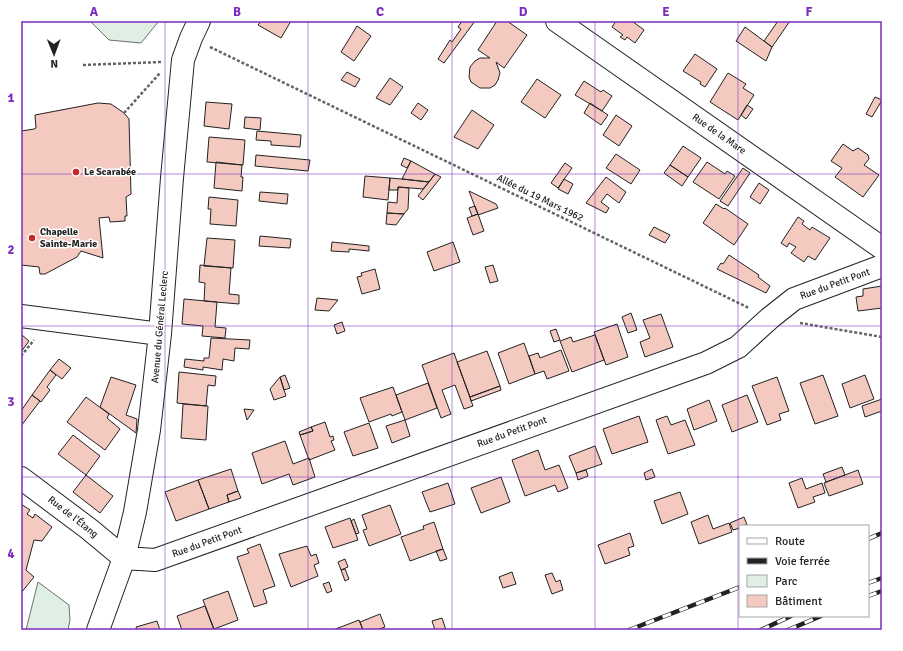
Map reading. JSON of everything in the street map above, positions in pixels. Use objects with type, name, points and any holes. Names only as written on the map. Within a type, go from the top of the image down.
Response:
[{"type":"street","name":"Avenue du Général Leclerc","points":[[98,630],[124,558],[135,512],[149,430],[160,334],[183,60],[199,21]]},
{"type":"street","name":"Rue de la Mare","points":[[557,21],[882,248]]},
{"type":"street","name":"Rue du Petit Pont","points":[[124,558],[155,560],[706,362],[738,347],[794,299],[882,266]]},
{"type":"street","points":[[21,316],[160,334]]},
{"type":"street","name":"Rue de l'Étang","points":[[21,478],[89,529],[124,558]]},
{"type":"path","name":"Allée du 19 Mars 1962","points":[[208,45],[770,318],[882,337]]},
{"type":"path","points":[[83,65],[162,62]]},
{"type":"path","points":[[124,112],[164,67]]},
{"type":"green space","points":[[90,21],[159,21],[141,43],[109,40]]},
{"type":"green space","points":[[38,582],[69,605],[70,620],[68,630],[26,630]]},
{"type":"building","points":[[261,21],[291,21],[281,38],[258,25]]},
{"type":"building","points":[[462,21],[475,21],[444,63],[438,59],[450,40],[452,42],[461,29],[458,27]]},
{"type":"building","points":[[497,21],[507,21],[527,35],[504,68],[496,62],[500,73],[495,85],[490,88],[480,88],[471,82],[469,77],[470,67],[480,58],[490,58],[478,50]]},
{"type":"building","points":[[616,21],[632,21],[644,30],[635,43],[627,37],[625,40],[620,37],[623,35],[612,27]]},
{"type":"building","points":[[778,21],[790,21],[772,47],[764,41]]},
{"type":"building","points":[[357,26],[371,36],[354,61],[341,52]]},
{"type":"building","points":[[745,27],[772,47],[766,61],[736,41]]},
{"type":"building","points":[[695,54],[717,69],[705,87],[700,84],[701,82],[683,71]]},
{"type":"building","points":[[347,72],[360,79],[355,87],[341,80]]},
{"type":"building","points":[[728,73],[746,84],[743,88],[754,95],[738,120],[710,102]]},
{"type":"building","points":[[390,78],[403,87],[390,105],[376,98]]},
{"type":"building","points":[[537,79],[561,95],[545,118],[521,102]]},
{"type":"building","points":[[584,81],[601,92],[603,90],[612,96],[602,111],[575,95]]},
{"type":"building","points":[[875,97],[882,100],[872,117],[866,114]]},
{"type":"building","points":[[206,102],[232,104],[229,129],[204,126]]},
{"type":"building","name":"Le Scarabée","points":[[98,103],[111,104],[124,113],[129,119],[131,194],[126,197],[127,216],[125,216],[125,221],[110,222],[109,217],[99,218],[103,258],[81,251],[77,257],[45,274],[40,274],[39,267],[21,265],[21,131],[36,128],[35,115]]},
{"type":"building","points":[[418,103],[428,110],[421,120],[411,113]]},
{"type":"building","points":[[590,103],[608,115],[601,125],[584,113]]},
{"type":"building","points":[[747,105],[753,109],[746,119],[741,115]]},
{"type":"building","points":[[472,110],[494,125],[478,149],[454,137]]},
{"type":"building","points":[[616,115],[632,126],[619,146],[603,135]]},
{"type":"building","points":[[245,117],[261,118],[260,130],[244,128]]},
{"type":"building","points":[[257,131],[301,135],[300,147],[271,145],[271,141],[256,140]]},
{"type":"building","points":[[209,137],[245,140],[243,165],[207,162]]},
{"type":"building","points":[[843,144],[853,151],[858,148],[868,155],[869,159],[864,165],[879,175],[863,197],[835,177],[842,168],[831,161]]},
{"type":"building","points":[[683,146],[701,158],[688,177],[670,165]]},
{"type":"building","points":[[616,154],[640,170],[631,184],[606,168]]},
{"type":"building","points":[[256,155],[310,160],[308,171],[255,166]]},
{"type":"building","points":[[404,158],[411,161],[407,168],[401,165]]},
{"type":"building","points":[[411,161],[435,174],[429,182],[402,179]]},
{"type":"building","points":[[216,162],[242,165],[242,191],[214,188]]},
{"type":"building","points":[[707,162],[725,174],[727,171],[735,176],[719,199],[693,182]]},
{"type":"building","points":[[565,163],[572,168],[558,188],[551,183]]},
{"type":"building","points":[[670,165],[688,177],[682,186],[664,173]]},
{"type":"building","points":[[743,168],[750,173],[728,206],[720,201]]},
{"type":"building","points":[[435,174],[441,177],[423,200],[418,196]]},
{"type":"building","points":[[365,176],[390,178],[388,200],[363,197]]},
{"type":"building","points":[[606,177],[626,192],[619,203],[607,194],[601,202],[609,208],[606,213],[586,203]]},
{"type":"building","points":[[390,178],[429,182],[423,189],[398,187],[398,190],[389,190]]},
{"type":"building","points":[[564,179],[573,184],[568,194],[558,189]]},
{"type":"building","points":[[759,183],[769,190],[760,204],[750,197]]},
{"type":"building","points":[[398,187],[409,188],[408,209],[404,214],[387,213],[388,202],[397,203]]},
{"type":"building","points":[[469,191],[496,204],[498,208],[478,215]]},
{"type":"building","points":[[260,192],[288,194],[287,204],[259,201]]},
{"type":"building","points":[[209,197],[238,200],[236,226],[210,224],[211,209],[208,209]]},
{"type":"building","points":[[716,204],[724,209],[725,208],[748,224],[734,245],[703,223]]},
{"type":"building","points":[[475,206],[478,214],[472,216],[469,208]]},
{"type":"building","points":[[387,213],[404,214],[396,225],[386,224]]},
{"type":"building","points":[[478,214],[484,231],[473,235],[467,218]]},
{"type":"building","points":[[798,217],[804,221],[802,224],[810,230],[812,227],[830,238],[815,260],[808,256],[804,262],[791,253],[796,247],[789,243],[787,247],[781,243]]},
{"type":"building","points":[[654,227],[670,235],[665,243],[649,235]]},
{"type":"building","points":[[260,236],[291,239],[290,248],[259,246]]},
{"type":"building","points":[[207,238],[235,240],[233,268],[204,266]]},
{"type":"building","points":[[332,242],[369,246],[369,251],[349,249],[349,252],[331,251]]},
{"type":"building","points":[[453,242],[460,262],[434,271],[427,252]]},
{"type":"building","points":[[729,255],[759,275],[758,277],[770,286],[766,293],[717,269],[721,263],[723,264]]},
{"type":"building","points":[[200,265],[231,268],[229,294],[239,295],[239,304],[204,301],[205,283],[199,282]]},
{"type":"building","points":[[493,265],[498,281],[490,283],[485,267]]},
{"type":"building","points":[[375,269],[380,289],[362,294],[357,277],[362,276],[361,273]]},
{"type":"building","points":[[882,286],[882,308],[858,311],[856,297],[863,296],[863,289]]},
{"type":"building","points":[[317,298],[338,300],[329,311],[315,310]]},
{"type":"building","points":[[184,299],[217,302],[215,327],[226,328],[225,338],[202,336],[203,326],[182,324]]},
{"type":"building","points":[[631,313],[637,330],[628,333],[622,317]]},
{"type":"building","points":[[661,314],[673,347],[645,357],[640,342],[650,338],[643,320]]},
{"type":"building","points":[[342,322],[345,331],[337,334],[334,325]]},
{"type":"building","points":[[617,324],[628,357],[606,365],[594,332]]},
{"type":"building","points":[[556,329],[560,340],[554,342],[550,331]]},
{"type":"building","points":[[22,335],[29,341],[21,352],[21,336]]},
{"type":"building","points":[[595,335],[604,360],[572,372],[560,341],[571,337],[573,342]]},
{"type":"building","points":[[211,338],[250,340],[249,349],[235,348],[234,361],[223,359],[222,370],[203,367],[203,370],[184,367],[185,359],[204,361],[204,358],[209,358]]},
{"type":"building","points":[[524,343],[535,374],[509,384],[498,353]]},
{"type":"building","points":[[561,350],[569,371],[547,379],[544,371],[535,374],[529,356],[538,353],[540,358]]},
{"type":"building","points":[[487,351],[500,386],[470,397],[457,362]]},
{"type":"building","points":[[454,353],[473,406],[464,409],[455,385],[442,390],[451,414],[441,418],[422,365]]},
{"type":"building","points":[[59,359],[71,368],[62,379],[50,370]]},
{"type":"building","points":[[50,370],[56,375],[47,387],[50,390],[41,402],[32,395]]},
{"type":"building","points":[[179,372],[216,376],[215,386],[208,385],[206,406],[177,403]]},
{"type":"building","points":[[285,375],[290,388],[284,390],[280,377]]},
{"type":"building","points":[[823,375],[838,416],[815,424],[800,383]]},
{"type":"building","points":[[865,375],[874,399],[850,408],[842,384]]},
{"type":"building","points":[[111,377],[136,385],[126,415],[137,419],[136,433],[100,407]]},
{"type":"building","points":[[280,377],[286,396],[274,400],[270,389]]},
{"type":"building","points":[[777,377],[789,411],[779,414],[781,420],[767,425],[752,386]]},
{"type":"building","points":[[428,383],[437,408],[405,420],[396,395]]},
{"type":"building","points":[[500,386],[501,390],[471,401],[470,397]]},
{"type":"building","points":[[393,387],[402,412],[392,416],[391,414],[369,422],[360,398]]},
{"type":"building","points":[[32,395],[40,401],[21,426],[21,411]]},
{"type":"building","points":[[747,395],[758,422],[732,432],[722,405]]},
{"type":"building","points":[[86,397],[109,414],[107,418],[120,429],[105,450],[67,422]]},
{"type":"building","points":[[882,399],[882,411],[865,417],[862,406]]},
{"type":"building","points":[[709,400],[717,421],[694,430],[687,409]]},
{"type":"building","points":[[183,404],[208,406],[206,440],[181,438]]},
{"type":"building","points":[[244,409],[254,410],[247,420]]},
{"type":"building","points":[[639,416],[648,442],[612,454],[603,429]]},
{"type":"building","points":[[667,416],[671,425],[685,420],[695,445],[668,454],[656,420]]},
{"type":"building","points":[[405,420],[410,436],[392,443],[386,426]]},
{"type":"building","points":[[325,422],[330,437],[333,436],[334,440],[331,441],[335,450],[309,460],[300,435],[313,431],[311,427]]},
{"type":"building","points":[[369,423],[378,448],[353,456],[344,432]]},
{"type":"building","points":[[311,427],[313,431],[300,435],[299,432]]},
{"type":"building","points":[[73,435],[100,456],[86,475],[58,454]]},
{"type":"building","points":[[285,441],[293,464],[309,458],[315,477],[293,485],[289,474],[262,484],[252,453]]},
{"type":"building","points":[[595,446],[602,464],[576,473],[569,456]]},
{"type":"building","points":[[538,450],[545,470],[559,465],[568,488],[558,492],[555,485],[525,496],[512,460]]},
{"type":"building","points":[[842,467],[845,475],[826,482],[823,474]]},
{"type":"building","points":[[231,469],[238,491],[227,495],[229,502],[209,509],[198,480]]},
{"type":"building","points":[[652,469],[655,477],[646,480],[644,473]]},
{"type":"building","points":[[586,470],[588,476],[578,480],[576,473]]},
{"type":"building","points":[[858,470],[863,484],[829,496],[824,483]]},
{"type":"building","points":[[86,475],[113,496],[100,513],[73,492]]},
{"type":"building","points":[[501,477],[510,502],[481,513],[471,488]]},
{"type":"building","points":[[802,478],[806,489],[822,483],[825,493],[813,497],[815,502],[798,508],[789,483]]},
{"type":"building","points":[[198,480],[209,509],[176,521],[165,492]]},
{"type":"building","points":[[448,483],[455,504],[430,512],[422,492]]},
{"type":"building","points":[[238,491],[241,498],[229,502],[227,495]]},
{"type":"building","points":[[680,492],[688,514],[662,524],[654,501]]},
{"type":"building","points":[[21,504],[30,510],[27,514],[33,518],[35,514],[52,527],[42,541],[34,540],[26,570],[34,577],[21,593]]},
{"type":"building","points":[[390,505],[401,534],[369,546],[363,530],[367,529],[362,515]]},
{"type":"building","points":[[708,515],[713,529],[729,523],[732,532],[699,544],[691,522]]},
{"type":"building","points":[[744,517],[747,525],[739,525],[739,528],[733,530],[730,523]]},
{"type":"building","points":[[350,518],[358,540],[333,548],[325,527]]},
{"type":"building","points":[[354,519],[359,533],[356,534],[351,521]]},
{"type":"building","points":[[434,522],[443,549],[410,561],[401,537],[424,529],[423,526]]},
{"type":"building","points":[[630,533],[634,546],[628,548],[630,555],[605,564],[598,545]]},
{"type":"building","points":[[260,544],[275,586],[263,590],[267,603],[254,607],[237,557],[249,553],[247,549]]},
{"type":"building","points":[[307,546],[311,556],[316,554],[319,563],[314,565],[318,576],[291,587],[279,554]]},
{"type":"building","points":[[443,549],[447,559],[440,561],[436,551]]},
{"type":"building","points":[[345,559],[348,567],[341,570],[338,562]]},
{"type":"building","points":[[345,569],[349,579],[345,581],[341,570]]},
{"type":"building","points":[[512,572],[516,584],[503,588],[499,577]]},
{"type":"building","points":[[552,573],[556,582],[560,580],[563,590],[552,594],[545,575]]},
{"type":"building","points":[[329,582],[332,591],[327,593],[323,584]]},
{"type":"building","points":[[228,591],[238,620],[214,629],[203,600]]},
{"type":"building","points":[[205,606],[214,630],[182,630],[177,616]]},
{"type":"building","points":[[380,614],[385,627],[377,630],[363,630],[360,622]]},
{"type":"building","points":[[442,618],[446,630],[435,630],[432,621]]},
{"type":"building","points":[[359,620],[363,630],[333,630]]},
{"type":"building","points":[[157,621],[160,630],[137,630],[136,627]]},
{"type":"railway","points":[[869,539],[882,533]]},
{"type":"railway","points":[[869,583],[882,578]]},
{"type":"railway","points":[[629,630],[739,587]]},
{"type":"railway","points":[[869,596],[882,591]]},
{"type":"railway","points":[[761,630],[789,617]]},
{"type":"railway","points":[[788,630],[819,617]]},
{"type":"place","name":"Le Scarabée","points":[[76,172]]},
{"type":"place","name":"Chapelle Sainte-Marie","points":[[32,238]]}]
